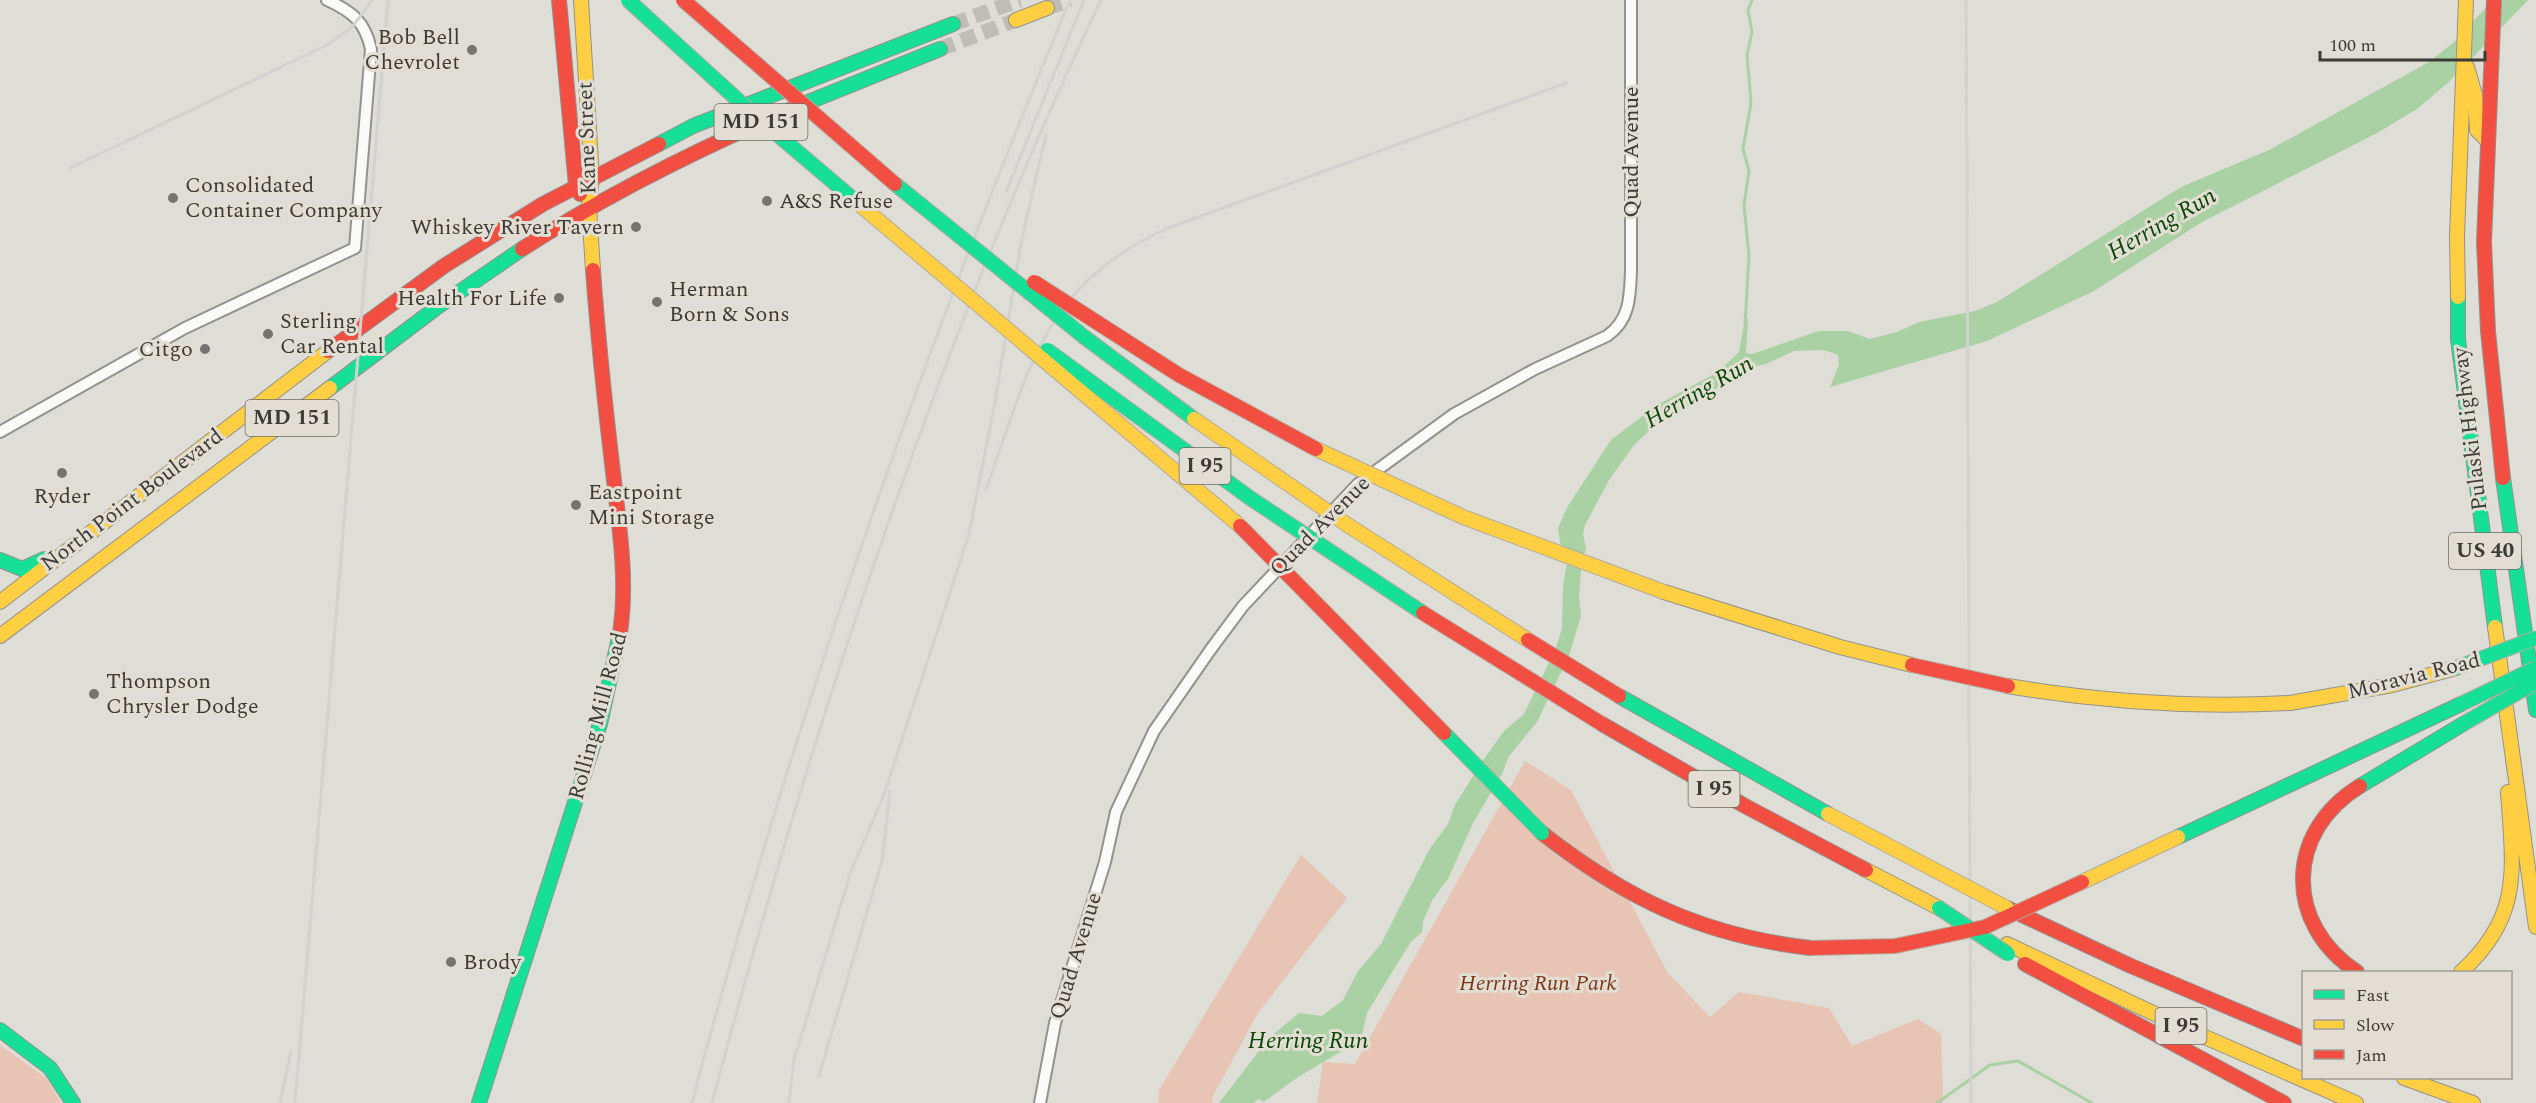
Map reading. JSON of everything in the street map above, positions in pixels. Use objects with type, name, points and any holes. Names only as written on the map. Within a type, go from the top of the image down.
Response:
[{"type":"main road","name":"Kane Street","points":[[559,0],[576,186],[589,208]]},
{"type":"main road","name":"Kane Street","points":[[581,0],[591,177],[589,208]]},
{"type":"main road","name":"I 95","points":[[628,0],[752,113],[829,178],[1140,420],[1388,590],[1602,724],[1828,851],[1939,908],[2007,949],[2356,1103]]},
{"type":"main road","name":"I 95","points":[[683,0],[919,203],[1083,336],[1264,467],[1406,564],[1619,696],[1828,814],[2007,908],[2141,970],[2302,1038]]},
{"type":"main road","name":"Pulaski Highway","points":[[2494,0],[2485,275],[2493,405],[2536,710]]},
{"type":"main road","name":"Pulaski Highway","points":[[2465,7],[2457,236],[2458,339],[2503,693],[2536,927]]},
{"type":"main road","points":[[1016,20],[1047,8]]},
{"type":"main road","name":"MD 151","points":[[591,177],[693,126],[953,24]]},
{"type":"main road","name":"MD 151","points":[[589,208],[712,142],[940,49]]},
{"type":"main road","points":[[2464,59],[2472,80],[2477,130],[2488,141]]},
{"type":"main road","points":[[739,108],[747,128]]},
{"type":"main road","name":"North Point Boulevard","points":[[0,602],[413,288],[474,246],[591,177]]},
{"type":"main road","points":[[829,178],[1057,374],[1211,500],[1263,547],[1542,833],[1601,879],[1634,898],[1670,915],[1747,939],[1812,948],[1895,946],[1985,927],[2047,900],[2536,668]]},
{"type":"main road","name":"Moravia Road","points":[[919,203],[1093,322],[1173,371],[1294,437],[1434,505],[1527,543],[1664,592],[1839,647],[2008,686],[2142,705],[2243,706],[2290,703],[2392,685],[2456,668],[2536,638]]},
{"type":"main road","name":"North Point Boulevard","points":[[0,636],[206,484],[429,313],[501,263],[589,208]]},
{"type":"main road","name":"Rolling Mill Road","points":[[479,1103],[591,755],[611,683],[624,605],[623,564],[598,338],[589,208]]},
{"type":"main road","points":[[0,560],[22,569],[86,535]]},
{"type":"main road","points":[[2356,971],[2331,953],[2318,938],[2308,919],[2302,897],[2302,875],[2306,852],[2314,830],[2328,811],[2344,796],[2536,682]]},
{"type":"main road","points":[[2462,971],[2478,960],[2491,944],[2508,908],[2511,886],[2503,693]]},
{"type":"main road","points":[[2007,949],[2284,1103]]},
{"type":"main road","points":[[0,1030],[51,1068],[73,1103]]},
{"type":"main road","points":[[2409,1079],[2473,1103]]},
{"type":"street","points":[[0,432],[185,328],[355,248],[371,49],[366,30],[358,20],[327,0]]},
{"type":"street","name":"Quad Avenue","points":[[1040,1103],[1055,1023],[1105,862],[1116,812],[1154,731],[1210,649],[1243,606],[1358,484],[1454,414],[1536,369],[1607,336],[1624,318],[1630,297],[1632,271],[1631,0]]},
{"type":"green space","name":"Herring Run Park","points":[[1525,761],[1571,790],[1667,972],[1710,1017],[1739,992],[1829,1008],[1852,1046],[1918,1019],[1941,1034],[1943,1103],[1317,1103],[1323,1062],[1355,1064]]},
{"type":"green space","points":[[1301,855],[1347,898],[1258,1013],[1213,1096],[1212,1103],[1158,1103],[1159,1090]]},
{"type":"green space","points":[[0,1045],[46,1078],[61,1103],[0,1103]]},
{"type":"water","name":"Herring Run","points":[[2493,0],[2528,0],[2451,80],[2417,109],[2377,133],[2202,222],[2094,291],[1987,341],[1830,387],[1839,365],[1838,355],[1824,350],[1794,351],[1766,364],[1739,369],[1717,389],[1652,428],[1634,445],[1609,480],[1585,525],[1583,534],[1586,549],[1582,559],[1579,596],[1581,616],[1569,656],[1537,722],[1509,756],[1502,774],[1473,823],[1448,879],[1433,899],[1423,921],[1422,932],[1410,943],[1367,1013],[1362,1035],[1357,1042],[1298,1077],[1264,1102],[1259,1099],[1253,1103],[1219,1103],[1269,1038],[1299,1013],[1322,1016],[1343,1000],[1358,971],[1381,944],[1429,850],[1448,824],[1455,805],[1504,731],[1524,714],[1556,648],[1562,628],[1563,586],[1568,557],[1560,542],[1558,528],[1568,506],[1611,440],[1657,405],[1718,372],[1739,352],[1744,324],[1748,318],[1746,353],[1752,354],[1819,331],[1848,331],[1870,339],[1897,332],[1919,322],[1975,311],[1997,302],[2181,187],[2269,150],[2429,62],[2453,43]]},
{"type":"waterway","points":[[1745,324],[1749,256],[1744,205],[1749,171],[1743,149],[1751,103],[1747,55],[1752,32],[1748,10],[1752,0]]},
{"type":"waterway","points":[[1937,1103],[1990,1065],[2018,1061],[2092,1103]]},
{"type":"tunnel","points":[[953,24],[1020,0]]},
{"type":"tunnel","points":[[1047,8],[1070,0]]},
{"type":"tunnel","points":[[940,49],[1016,20]]},
{"type":"railway","points":[[70,168],[327,45],[353,26],[372,0]]},
{"type":"railway","points":[[295,1103],[388,0]]},
{"type":"railway","points":[[692,1103],[772,822],[862,545],[962,270],[1070,0]]},
{"type":"railway","points":[[1006,192],[1084,0]]},
{"type":"railway","points":[[712,1103],[791,822],[881,542],[984,267],[1041,132],[1101,0]]},
{"type":"railway","points":[[1966,0],[1971,1103]]},
{"type":"railway","points":[[986,489],[1029,369],[1046,335],[1066,304],[1092,276],[1126,251],[1168,228],[1566,83]]},
{"type":"railway","points":[[789,1103],[794,1060],[851,871],[884,795],[969,534],[995,402],[1022,238],[1046,135]]},
{"type":"railway","points":[[819,1076],[882,861],[890,791]]},
{"type":"railway","points":[[280,1103],[291,1051]]},
{"type":"traffic: fast","points":[[628,0],[752,113],[859,204]]},
{"type":"traffic: fast","points":[[659,144],[693,126],[953,24]]},
{"type":"traffic: fast","points":[[801,105],[940,49]]},
{"type":"traffic: fast","points":[[895,184],[1083,336],[1194,419]]},
{"type":"traffic: fast","points":[[330,388],[436,308],[522,249]]},
{"type":"traffic: fast","points":[[2458,297],[2458,339],[2495,627]]},
{"type":"traffic: fast","points":[[1047,350],[1250,498],[1423,613]]},
{"type":"traffic: fast","points":[[2503,478],[2536,710]]},
{"type":"traffic: fast","points":[[0,560],[22,569],[44,559]]},
{"type":"traffic: fast","points":[[479,1103],[600,724],[620,633]]},
{"type":"traffic: fast","points":[[2456,668],[2536,638]]},
{"type":"traffic: fast","points":[[2461,704],[2536,668]]},
{"type":"traffic: fast","points":[[2463,724],[2536,682]]},
{"type":"traffic: fast","points":[[1619,696],[1828,814]]},
{"type":"traffic: fast","points":[[2306,777],[2461,704]]},
{"type":"traffic: fast","points":[[2360,786],[2463,724]]},
{"type":"traffic: fast","points":[[1444,733],[1542,833]]},
{"type":"traffic: fast","points":[[2178,837],[2306,777]]},
{"type":"traffic: fast","points":[[1939,908],[2008,954]]},
{"type":"traffic: fast","points":[[0,1030],[50,1068],[73,1103]]},
{"type":"traffic: slow","points":[[581,0],[592,177],[589,208],[593,270]]},
{"type":"traffic: slow","points":[[2458,297],[2457,236],[2466,0]]},
{"type":"traffic: slow","points":[[1016,20],[1047,8]]},
{"type":"traffic: slow","points":[[2467,67],[2475,95],[2477,130],[2488,141]]},
{"type":"traffic: slow","points":[[859,204],[1240,526]]},
{"type":"traffic: slow","points":[[0,602],[328,351]]},
{"type":"traffic: slow","points":[[0,636],[330,388]]},
{"type":"traffic: slow","points":[[1194,419],[1346,524],[1528,640]]},
{"type":"traffic: slow","points":[[1316,449],[1463,517],[1664,592]]},
{"type":"traffic: slow","points":[[1664,592],[1840,647],[1912,665]]},
{"type":"traffic: slow","points":[[2495,627],[2536,927]]},
{"type":"traffic: slow","points":[[2290,703],[2392,685],[2456,668]]},
{"type":"traffic: slow","points":[[2008,686],[2113,700],[2219,705],[2290,703]]},
{"type":"traffic: slow","points":[[2462,971],[2481,951],[2495,931],[2510,890],[2512,868],[2508,792]]},
{"type":"traffic: slow","points":[[1828,814],[2007,908]]},
{"type":"traffic: slow","points":[[2082,882],[2178,837]]},
{"type":"traffic: slow","points":[[1866,870],[1939,908]]},
{"type":"traffic: slow","points":[[2007,944],[2191,1031],[2356,1103]]},
{"type":"traffic: slow","points":[[2407,1079],[2473,1103]]},
{"type":"traffic: jam","points":[[559,0],[576,186],[580,194]]},
{"type":"traffic: jam","points":[[683,0],[895,184]]},
{"type":"traffic: jam","points":[[2494,0],[2484,242],[2488,331],[2503,478]]},
{"type":"traffic: jam","points":[[522,249],[658,171],[801,105]]},
{"type":"traffic: jam","points":[[328,351],[444,266],[543,204],[659,144]]},
{"type":"traffic: jam","points":[[593,270],[622,552],[623,593],[620,633]]},
{"type":"traffic: jam","points":[[1034,282],[1179,375],[1316,449]]},
{"type":"traffic: jam","points":[[1240,526],[1444,733]]},
{"type":"traffic: jam","points":[[1423,613],[1602,724]]},
{"type":"traffic: jam","points":[[1528,640],[1619,696]]},
{"type":"traffic: jam","points":[[1912,665],[2008,686]]},
{"type":"traffic: jam","points":[[1602,724],[1745,806],[1866,870]]},
{"type":"traffic: jam","points":[[2356,971],[2333,952],[2316,929],[2306,904],[2303,878],[2307,852],[2318,828],[2335,805],[2360,786]]},
{"type":"traffic: jam","points":[[1542,833],[1604,877],[1668,911],[1736,934],[1811,948]]},
{"type":"traffic: jam","points":[[1811,948],[1895,946],[1985,927],[2082,882]]},
{"type":"traffic: jam","points":[[2007,908],[2131,966],[2302,1038]]},
{"type":"traffic: jam","points":[[2025,964],[2284,1103]]},
{"type":"place","name":"Bob Bell Chevrolet","points":[[472,50]]},
{"type":"place","name":"Consolidated Container Company","points":[[173,198]]},
{"type":"place","name":"A&S Refuse","points":[[767,201]]},
{"type":"place","name":"Whiskey River Tavern","points":[[636,227]]},
{"type":"place","name":"Health For Life","points":[[559,298]]},
{"type":"place","name":"Herman Born & Sons","points":[[657,302]]},
{"type":"place","name":"Sterling Car Rental","points":[[268,334]]},
{"type":"place","name":"Citgo","points":[[205,349]]},
{"type":"place","name":"Ryder","points":[[62,473]]},
{"type":"place","name":"Eastpoint Mini Storage","points":[[576,505]]},
{"type":"place","name":"Thompson Chrysler Dodge","points":[[94,694]]},
{"type":"place","name":"Brody","points":[[451,962]]}]
